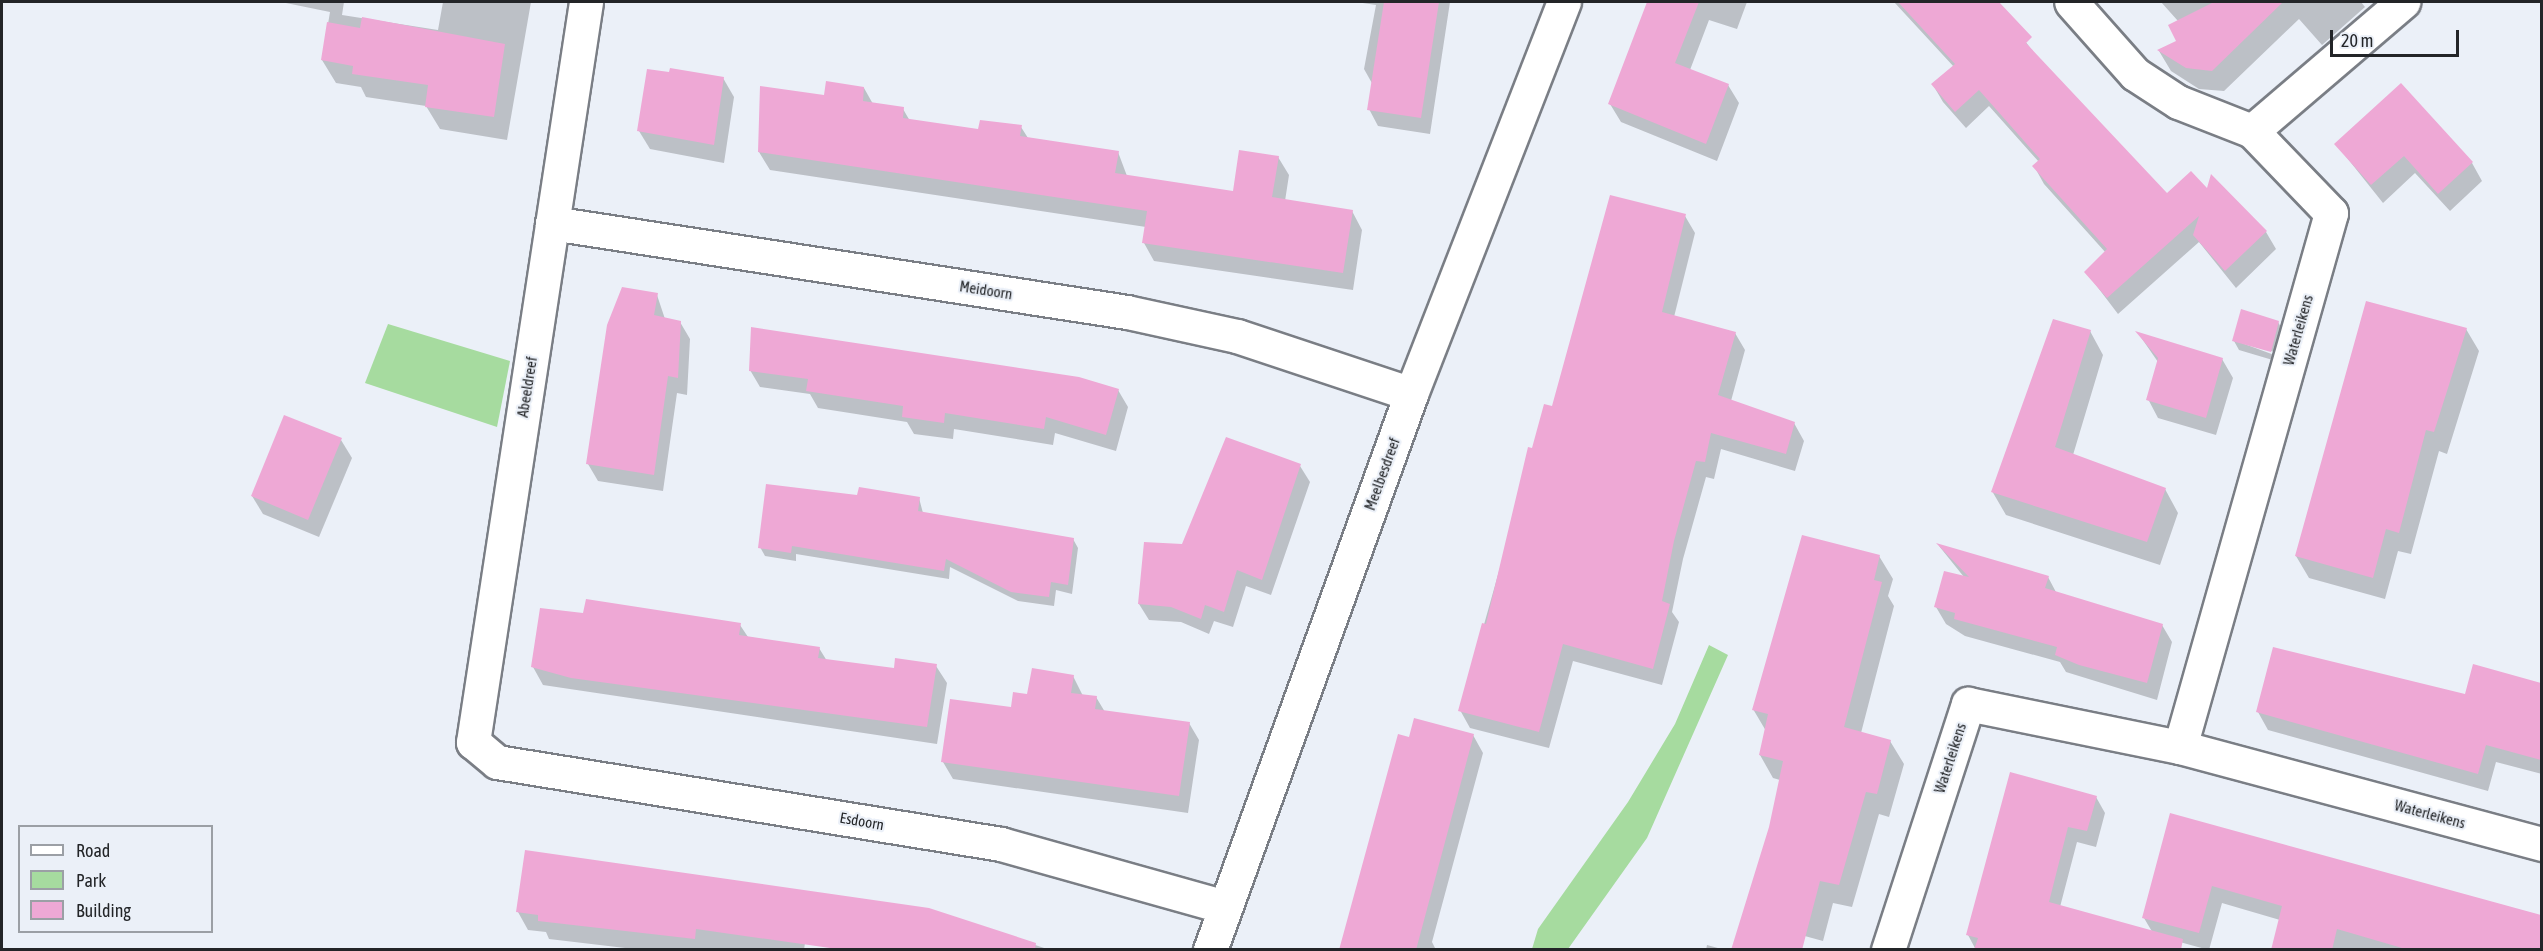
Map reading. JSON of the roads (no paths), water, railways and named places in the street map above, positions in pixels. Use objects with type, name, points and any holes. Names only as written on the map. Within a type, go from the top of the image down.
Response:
[{"type":"street","name":"Abeeldreef","points":[[496,762],[473,742],[586,2]]},
{"type":"street","name":"Meelbesdreef","points":[[1210,950],[1222,906],[1411,394],[1564,2]]},
{"type":"street","points":[[2071,2],[2135,74],[2178,102],[2252,131],[2403,2]]},
{"type":"street","name":"Waterleikens","points":[[2180,747],[2331,213],[2252,131]]},
{"type":"street","name":"Meidoorn","points":[[552,223],[1126,312],[1237,336],[1411,394]]},
{"type":"street","name":"Waterleikens","points":[[1888,950],[1968,704],[2180,747],[2541,844]]},
{"type":"street","name":"Esdoorn","points":[[496,762],[1001,844],[1222,906]]}]
